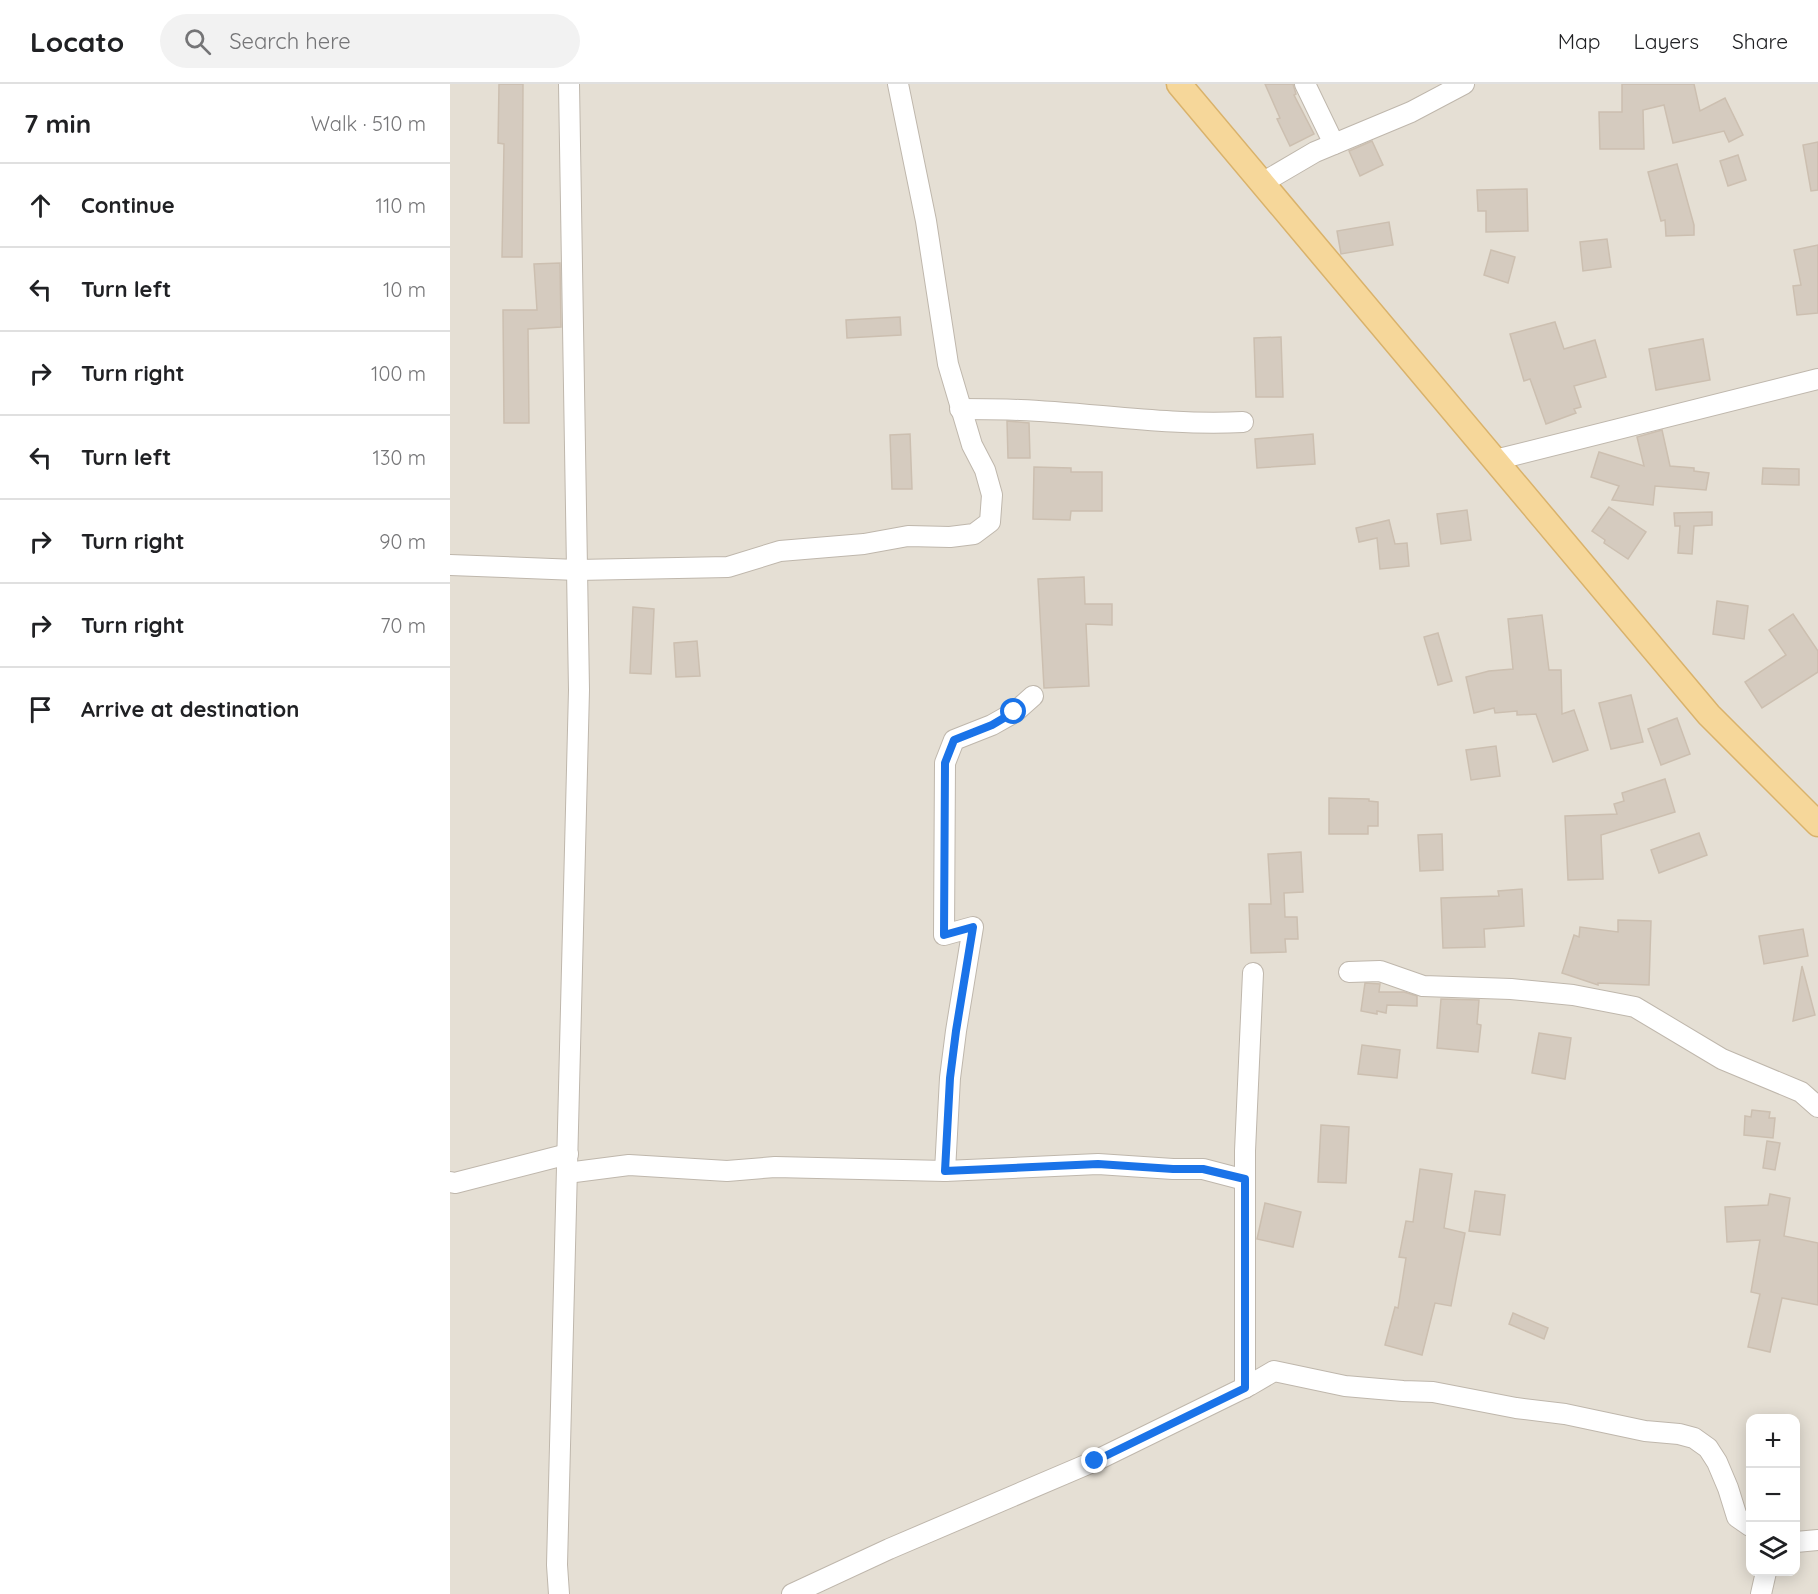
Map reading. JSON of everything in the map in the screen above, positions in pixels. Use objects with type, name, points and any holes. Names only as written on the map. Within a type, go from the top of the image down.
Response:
[{"type":"main road","points":[[1179,84],[1709,715],[1818,824]]},
{"type":"street","points":[[559,1594],[557,1565],[579,690],[569,84]]},
{"type":"street","points":[[450,565],[577,570],[728,567],[780,550],[864,544],[908,536],[950,537],[974,534],[990,522],[992,495],[985,470],[972,445],[948,364],[926,221],[898,84]]},
{"type":"street","points":[[1305,84],[1334,144]]},
{"type":"street","points":[[1262,183],[1315,152],[1411,111],[1464,84]]},
{"type":"street","points":[[1495,460],[1818,379]]},
{"type":"street","points":[[960,409],[1020,410],[1216,423],[1243,422]]},
{"type":"street","points":[[945,1171],[950,1078],[973,927],[944,935],[945,763],[954,740],[992,725],[1014,712],[1033,696]]},
{"type":"street","points":[[1349,972],[1380,971],[1423,986],[1573,995],[1635,1007],[1722,1059],[1801,1092],[1818,1107]]},
{"type":"street","points":[[1245,1388],[1245,1179],[1253,973]]},
{"type":"street","points":[[450,1182],[567,1164],[727,1171],[775,1167],[945,1171],[1098,1164],[1203,1169],[1245,1179]]},
{"type":"street","points":[[792,1594],[889,1549],[1095,1461],[1275,1371],[1345,1386],[1433,1392],[1694,1438],[1708,1448],[1717,1462],[1737,1517],[1746,1523]]},
{"type":"street","points":[[1800,1542],[1818,1540]]},
{"type":"street","points":[[1761,1594],[1765,1576]]},
{"type":"shaded area","points":[[450,84],[1818,84],[1818,1594],[450,1594]]},
{"type":"building","points":[[499,84],[523,84],[522,257],[502,257],[504,144],[498,143]]},
{"type":"building","points":[[1265,84],[1293,84],[1296,94],[1294,95],[1314,134],[1290,146],[1277,119],[1280,118]]},
{"type":"building","points":[[1622,84],[1694,84],[1700,111],[1725,98],[1743,135],[1729,142],[1724,131],[1673,143],[1664,105],[1643,110],[1644,149],[1600,149],[1599,112],[1622,112]]},
{"type":"building","points":[[1372,141],[1383,165],[1360,176],[1349,151]]},
{"type":"building","points":[[1818,142],[1818,190],[1811,191],[1803,145]]},
{"type":"building","points":[[1738,155],[1746,180],[1728,186],[1720,161]]},
{"type":"building","points":[[1677,164],[1694,225],[1694,235],[1666,236],[1665,220],[1661,221],[1648,172]]},
{"type":"building","points":[[1527,189],[1528,231],[1486,232],[1486,211],[1478,211],[1477,190]]},
{"type":"building","points":[[1389,222],[1393,245],[1341,254],[1337,231]]},
{"type":"building","points":[[1607,239],[1611,267],[1583,271],[1580,242]]},
{"type":"building","points":[[1818,245],[1818,313],[1797,315],[1793,286],[1801,285],[1794,250]]},
{"type":"building","points":[[1491,250],[1515,257],[1508,283],[1484,275]]},
{"type":"building","points":[[560,263],[561,327],[528,329],[529,423],[504,423],[503,310],[537,310],[534,264]]},
{"type":"building","points":[[900,317],[901,335],[847,338],[846,320]]},
{"type":"building","points":[[1555,322],[1564,349],[1595,340],[1606,377],[1574,386],[1581,407],[1574,409],[1576,413],[1546,424],[1530,379],[1524,381],[1510,334]]},
{"type":"building","points":[[1281,337],[1283,397],[1256,397],[1254,338]]},
{"type":"building","points":[[1703,339],[1710,380],[1656,390],[1649,349]]},
{"type":"building","points":[[1007,421],[1029,423],[1030,458],[1008,458]]},
{"type":"building","points":[[1662,430],[1670,466],[1694,468],[1694,471],[1709,473],[1706,490],[1655,486],[1653,505],[1612,500],[1619,486],[1591,477],[1599,452],[1644,466],[1637,437]]},
{"type":"building","points":[[910,434],[912,489],[892,489],[890,435]]},
{"type":"building","points":[[1313,434],[1315,464],[1257,468],[1255,439]]},
{"type":"building","points":[[1034,467],[1071,468],[1071,472],[1102,472],[1102,511],[1071,511],[1070,520],[1033,519]]},
{"type":"building","points":[[1763,468],[1799,469],[1799,485],[1762,484]]},
{"type":"building","points":[[1609,507],[1646,532],[1628,559],[1604,543],[1605,540],[1592,531]]},
{"type":"building","points":[[1467,510],[1471,540],[1441,544],[1437,514]]},
{"type":"building","points":[[1712,512],[1712,525],[1694,526],[1692,554],[1678,553],[1680,526],[1675,526],[1674,513]]},
{"type":"building","points":[[1389,520],[1395,544],[1407,543],[1409,566],[1380,569],[1377,538],[1359,542],[1356,528]]},
{"type":"building","points":[[1084,577],[1085,604],[1112,604],[1112,625],[1086,624],[1089,686],[1044,688],[1038,579]]},
{"type":"building","points":[[1717,601],[1748,606],[1744,639],[1713,634]]},
{"type":"building","points":[[633,607],[654,609],[651,674],[630,673]]},
{"type":"building","points":[[1793,614],[1818,651],[1818,672],[1762,708],[1745,682],[1786,655],[1769,630]]},
{"type":"building","points":[[1542,615],[1549,670],[1561,670],[1562,714],[1574,710],[1588,750],[1553,762],[1536,714],[1517,715],[1517,711],[1495,713],[1494,708],[1474,713],[1466,677],[1489,671],[1513,669],[1508,619]]},
{"type":"building","points":[[1438,633],[1452,681],[1438,685],[1424,637]]},
{"type":"building","points":[[697,641],[700,676],[676,677],[674,643]]},
{"type":"building","points":[[1631,695],[1643,742],[1611,749],[1599,703]]},
{"type":"building","points":[[1677,718],[1690,754],[1661,765],[1648,729]]},
{"type":"building","points":[[1496,746],[1500,776],[1471,780],[1466,750]]},
{"type":"building","points":[[1665,779],[1675,812],[1601,835],[1603,879],[1568,880],[1565,816],[1617,814],[1614,804],[1624,801],[1622,793]]},
{"type":"building","points":[[1329,798],[1369,799],[1369,801],[1378,802],[1378,826],[1368,826],[1368,834],[1329,834]]},
{"type":"building","points":[[1699,833],[1707,855],[1659,873],[1651,850]]},
{"type":"building","points":[[1442,834],[1443,870],[1420,871],[1418,835]]},
{"type":"building","points":[[1301,852],[1303,892],[1284,893],[1285,917],[1297,917],[1298,939],[1285,939],[1286,952],[1251,953],[1249,904],[1271,904],[1268,854]]},
{"type":"building","points":[[1522,889],[1524,926],[1484,929],[1485,947],[1443,948],[1441,898],[1499,896],[1498,891]]},
{"type":"building","points":[[1618,920],[1651,921],[1649,985],[1598,983],[1598,985],[1562,973],[1574,935],[1579,937],[1580,927],[1618,932]]},
{"type":"building","points":[[1803,929],[1808,956],[1764,964],[1759,936]]},
{"type":"building","points":[[1802,966],[1815,1015],[1793,1021]]},
{"type":"building","points":[[1365,983],[1380,984],[1379,992],[1404,992],[1417,996],[1417,1006],[1387,1005],[1386,1013],[1377,1011],[1377,1014],[1361,1011]]},
{"type":"building","points":[[1441,999],[1479,1000],[1477,1024],[1481,1025],[1478,1052],[1437,1048]]},
{"type":"building","points":[[1539,1033],[1571,1038],[1565,1079],[1532,1073]]},
{"type":"building","points":[[1362,1045],[1400,1050],[1397,1078],[1358,1074]]},
{"type":"building","points":[[1752,1110],[1770,1112],[1769,1118],[1775,1118],[1773,1138],[1744,1135],[1745,1116],[1751,1117]]},
{"type":"building","points":[[1321,1125],[1349,1127],[1346,1183],[1318,1182]]},
{"type":"building","points":[[1767,1141],[1780,1143],[1775,1170],[1763,1168]]},
{"type":"building","points":[[1420,1169],[1452,1174],[1444,1228],[1465,1233],[1451,1306],[1435,1303],[1422,1355],[1385,1345],[1395,1307],[1398,1308],[1406,1258],[1399,1257],[1406,1221],[1413,1222]]},
{"type":"building","points":[[1475,1191],[1505,1195],[1500,1235],[1469,1231]]},
{"type":"building","points":[[1770,1194],[1790,1198],[1784,1236],[1818,1243],[1818,1305],[1782,1298],[1770,1352],[1748,1347],[1760,1294],[1751,1292],[1760,1240],[1727,1242],[1725,1207],[1768,1205]]},
{"type":"building","points":[[1265,1203],[1301,1212],[1293,1247],[1257,1239]]},
{"type":"building","points":[[1513,1313],[1548,1328],[1544,1339],[1509,1324]]},
{"type":"route","points":[[1014,712],[992,725],[954,740],[945,763],[944,935],[973,927],[950,1078],[945,1171],[1098,1164],[1203,1169],[1245,1179],[1245,1388],[1095,1461]]}]
